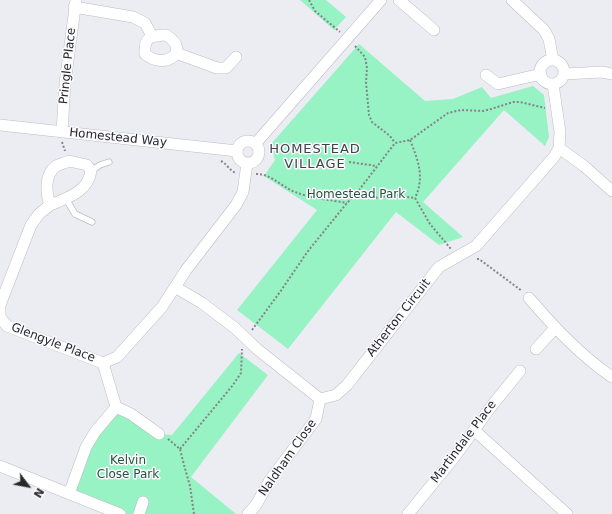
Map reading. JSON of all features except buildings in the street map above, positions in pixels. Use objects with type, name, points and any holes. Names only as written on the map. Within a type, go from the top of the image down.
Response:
[{"type":"street","points":[[256,143],[381,0]]},
{"type":"street","points":[[399,0],[434,30]]},
{"type":"street","points":[[512,0],[544,30],[549,40],[553,60]]},
{"type":"street","points":[[75,3],[133,17],[144,23],[152,36]]},
{"type":"street","name":"Pringle Place","points":[[59,137],[64,83],[75,3]]},
{"type":"street","points":[[166,35],[173,40],[177,47],[176,53],[170,59],[164,61],[152,60],[145,54],[145,46],[147,40],[152,36],[166,35]]},
{"type":"street","points":[[176,53],[217,68],[226,68],[236,57]]},
{"type":"street","points":[[553,60],[562,64],[564,68],[564,74],[560,81],[553,84],[545,81],[541,74],[543,64],[547,61],[553,60]]},
{"type":"street","points":[[564,74],[602,72],[612,74]]},
{"type":"street","points":[[486,75],[498,84],[541,74]]},
{"type":"street","points":[[553,84],[560,132],[559,148],[584,166],[612,191]]},
{"type":"street","name":"Homestead Way","points":[[0,125],[59,137],[237,151]]},
{"type":"street","points":[[247,140],[256,143],[260,150],[258,158],[253,163],[247,164],[239,159],[237,151],[240,144],[247,140]]},
{"type":"street","name":"Atherton Circuit","points":[[320,399],[336,395],[347,385],[439,267],[476,246],[554,157],[559,148]]},
{"type":"street","points":[[50,205],[46,191],[49,176],[56,166],[68,161],[87,165],[91,171]]},
{"type":"street","name":"Glengyle Place","points":[[91,171],[90,180],[77,193],[50,205],[39,214],[31,225],[0,305],[0,317],[7,326],[103,363],[117,357],[162,307],[186,270],[236,206],[243,192],[247,164]]},
{"type":"street","points":[[175,287],[202,303],[235,328],[257,349],[320,399]]},
{"type":"street","points":[[529,298],[555,328],[595,365],[612,376]]},
{"type":"street","points":[[536,349],[555,328]]},
{"type":"street","points":[[103,363],[116,407],[131,414],[159,434]]},
{"type":"street","name":"Martindale Place","points":[[408,514],[520,371]]},
{"type":"street","name":"Naldham Close","points":[[248,514],[256,505],[270,480],[316,419],[320,399]]},
{"type":"street","points":[[69,494],[86,447],[95,432],[116,407]]},
{"type":"street","points":[[474,430],[567,514]]},
{"type":"street","points":[[0,466],[120,514]]},
{"type":"street","points":[[139,514],[143,502]]},
{"type":"lane","points":[[91,171],[100,165],[109,162]]},
{"type":"lane","points":[[66,199],[75,214],[92,222]]},
{"type":"path","points":[[309,0],[315,11],[348,38],[365,57],[367,68],[366,82],[369,115],[372,122],[387,133],[395,143]]},
{"type":"path","points":[[180,448],[233,385],[241,373],[242,346],[245,338],[280,292],[308,251],[356,194],[395,143],[410,140],[448,113],[461,110],[483,111],[513,102],[520,102],[543,108],[557,108]]},
{"type":"path","points":[[59,137],[69,143]]},
{"type":"path","points":[[410,140],[418,161],[421,181],[420,188],[415,198]]},
{"type":"path","points":[[218,160],[224,162],[233,172],[245,175],[258,174],[270,176],[283,186],[297,192],[347,203]]},
{"type":"path","points":[[348,162],[378,166]]},
{"type":"path","points":[[356,194],[374,198],[394,195],[415,198]]},
{"type":"path","points":[[415,198],[430,224],[459,256],[479,259],[520,288],[529,298]]},
{"type":"path","points":[[159,434],[171,440],[180,448],[190,486],[194,514]]},
{"type":"green space","points":[[300,0],[326,0],[346,17],[334,30]]},
{"type":"green space","name":"Homestead Park","points":[[359,44],[425,101],[453,99],[482,87],[491,98],[533,86],[544,95],[549,137],[545,146],[504,110],[423,202],[463,237],[439,245],[396,212],[288,349],[237,310],[317,210],[264,176],[275,160],[271,144]]},
{"type":"green space","name":"Kelvin Close Park","points":[[239,353],[268,375],[191,477],[236,514],[120,514],[69,494],[86,447],[116,407],[159,434],[172,435]]},
{"type":"district","name":"HOMESTEAD VILLAGE","points":[[315,158]]}]
